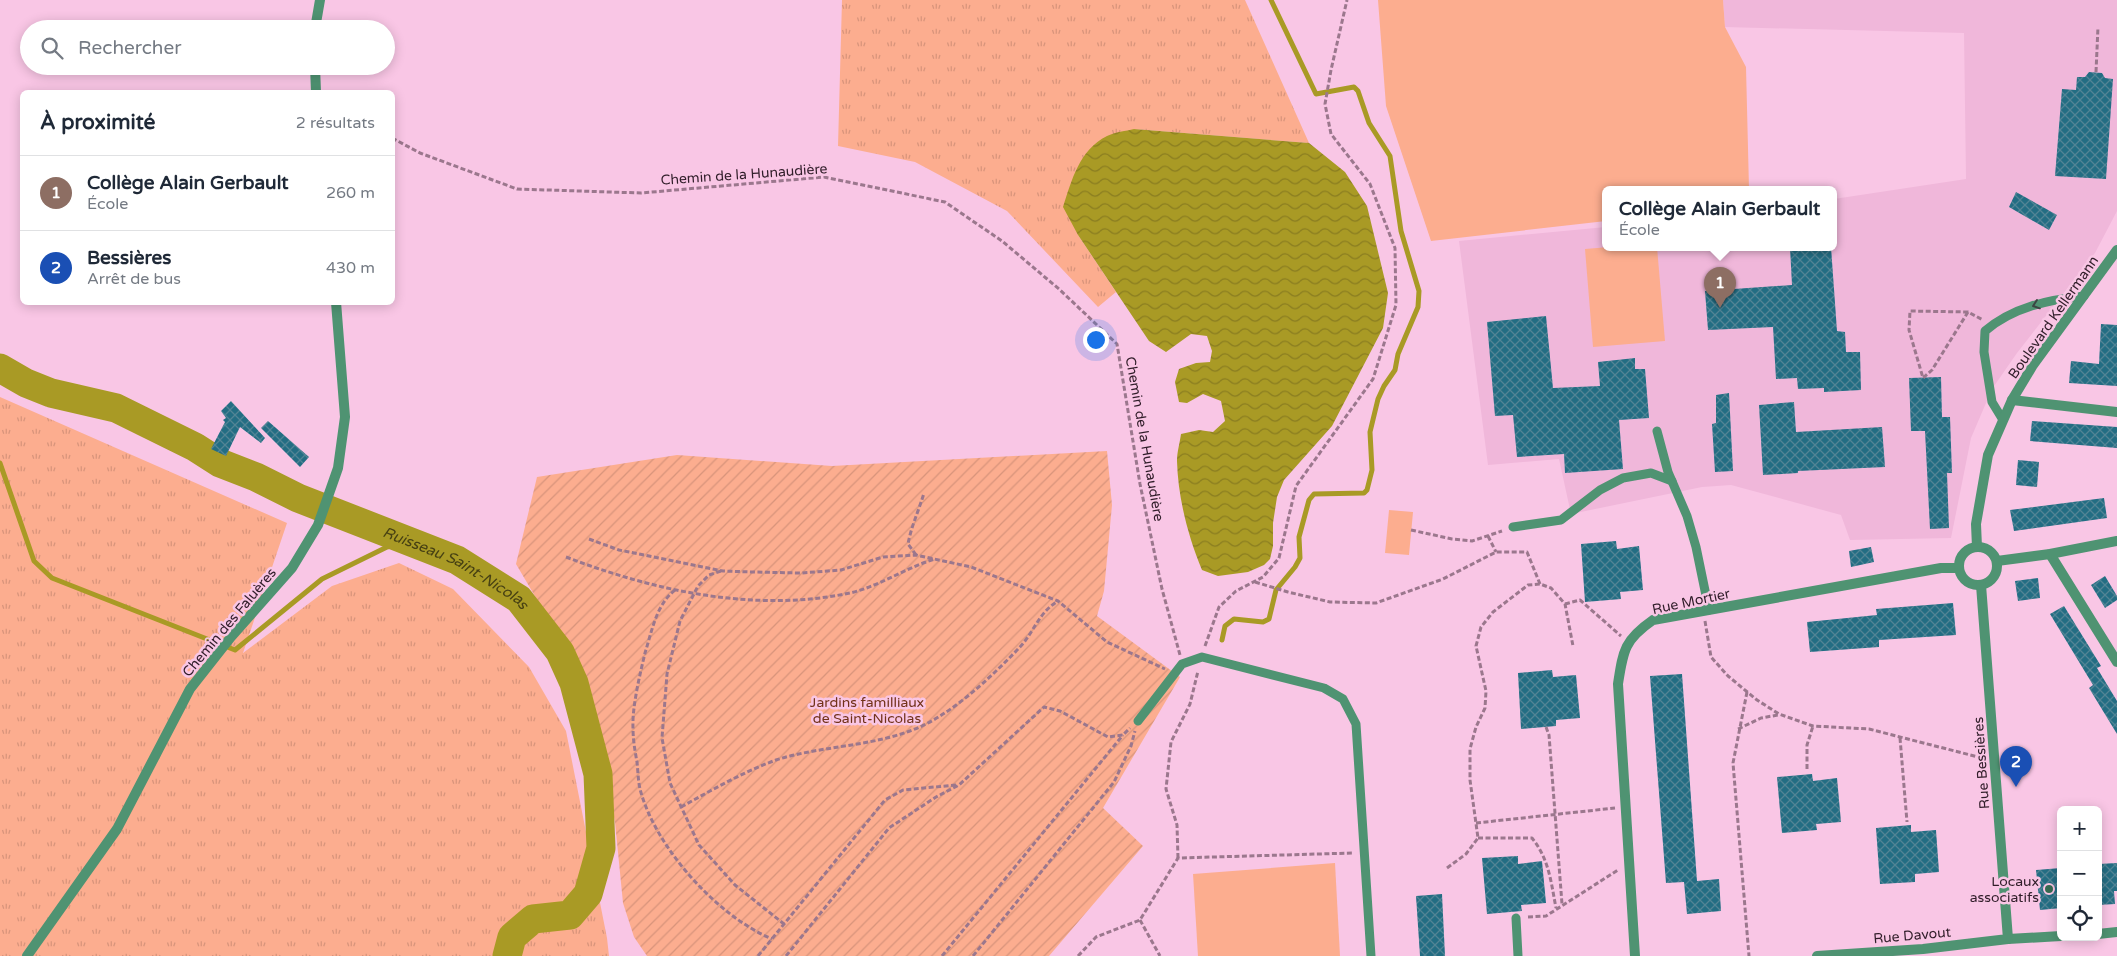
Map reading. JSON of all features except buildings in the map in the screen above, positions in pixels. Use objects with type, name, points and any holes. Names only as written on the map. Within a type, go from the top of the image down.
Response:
[{"type":"street","points":[[317,20],[320,0]]},
{"type":"street","points":[[315,75],[316,90]]},
{"type":"street","name":"Boulevard Kellermann","points":[[1977,547],[1976,524],[1988,455],[2012,400],[2033,365],[2117,250]]},
{"type":"street","name":"Chemin des Faluères","points":[[27,956],[117,828],[190,689],[231,637],[292,568],[318,525],[338,468],[345,417],[336,305]]},
{"type":"street","name":"Boulevard Kellermann","points":[[2012,400],[2117,412]]},
{"type":"street","points":[[1997,561],[2050,554],[2117,541]]},
{"type":"street","points":[[1977,547],[1989,550],[1997,561],[1996,574],[1992,580],[1981,585],[1974,585],[1964,579],[1959,568],[1962,556],[1971,548],[1977,547]]},
{"type":"street","points":[[2050,554],[2117,662]]},
{"type":"street","name":"Rue Mortier","points":[[1635,956],[1618,684],[1622,654],[1637,631],[1653,620],[1941,568],[1959,568]]},
{"type":"street","name":"Rue Bessières","points":[[1981,585],[2008,939]]},
{"type":"street","points":[[2102,934],[2117,932]]},
{"type":"street","name":"Rue Davout","points":[[1817,956],[1924,952],[2008,939],[2057,936]]},
{"type":"lane","points":[[2003,420],[1992,402],[1984,352],[1985,331],[1992,325],[2023,309],[2049,300],[2084,296]]},
{"type":"lane","points":[[1657,431],[1672,482],[1696,547],[1706,610]]},
{"type":"lane","points":[[1513,527],[1561,520],[1600,490],[1623,478],[1652,473],[1672,482]]},
{"type":"lane","points":[[1138,721],[1182,664],[1202,658],[1324,688],[1343,699],[1356,724],[1371,956]]},
{"type":"lane","points":[[1516,918],[1518,956]]},
{"type":"path","points":[[1078,956],[1096,938],[1140,920],[1178,858],[1177,825],[1166,789],[1171,742],[1190,704],[1202,658],[1219,607],[1236,591],[1263,577],[1278,558],[1296,486],[1373,379],[1396,305],[1395,248],[1370,184],[1331,134],[1326,104],[1331,70],[1347,0]]},
{"type":"path","points":[[2096,72],[2098,27]]},
{"type":"path","name":"Chemin de la Hunaudière","points":[[395,140],[420,153],[517,189],[642,193],[824,177],[945,202],[1009,247],[1059,289],[1116,344],[1140,484],[1162,590],[1182,664]]},
{"type":"path","points":[[1968,312],[1932,370],[1923,378],[1908,330],[1910,311],[1968,312],[1992,325]]},
{"type":"path","points":[[916,554],[908,544],[924,493]]},
{"type":"path","points":[[1411,530],[1462,541],[1472,541],[1513,527]]},
{"type":"path","points":[[1488,536],[1496,552]]},
{"type":"path","points":[[589,539],[619,550],[723,571],[801,573],[841,570],[883,557],[916,554],[971,567],[1058,601],[1108,642],[1175,673]]},
{"type":"path","points":[[1255,581],[1288,592],[1330,602],[1376,603],[1443,579],[1496,552],[1527,552],[1540,584]]},
{"type":"path","points":[[566,557],[613,575],[694,594],[756,600],[798,601],[851,592],[888,580],[923,562],[935,559]]},
{"type":"path","points":[[723,571],[709,575],[698,586],[680,620],[667,674],[662,738],[670,783],[699,845],[735,885],[784,924]]},
{"type":"path","points":[[1447,868],[1466,854],[1478,838],[1470,780],[1470,749],[1476,727],[1485,708],[1486,691],[1476,646],[1481,627],[1493,612],[1528,585],[1540,584],[1551,588],[1565,604],[1574,646]]},
{"type":"path","points":[[675,590],[664,598],[640,671],[632,727],[640,788],[654,825],[685,870],[711,899],[757,933],[772,939]]},
{"type":"path","points":[[1565,604],[1580,600],[1629,643]]},
{"type":"path","points":[[681,807],[727,781],[776,760],[827,748],[871,742],[911,730],[939,717],[984,682],[1021,645],[1039,618],[1050,606],[1058,601]]},
{"type":"path","points":[[1706,610],[1712,657],[1728,676],[1778,714],[1813,726],[1869,729],[1994,761]]},
{"type":"path","points":[[1747,692],[1738,729],[1733,763],[1749,956]]},
{"type":"path","points":[[786,956],[889,828],[936,797],[959,785],[1044,707],[1060,711],[1108,737],[1123,735]]},
{"type":"path","points":[[1738,729],[1761,718],[1778,714]]},
{"type":"path","points":[[942,956],[1123,735],[1138,721]]},
{"type":"path","points":[[973,956],[1114,782],[1131,746],[1138,721]]},
{"type":"path","points":[[1807,769],[1807,744],[1813,726]]},
{"type":"path","points":[[1546,727],[1550,735],[1562,904]]},
{"type":"path","points":[[1900,738],[1907,822]]},
{"type":"path","points":[[758,956],[885,800],[903,790],[959,785]]},
{"type":"path","points":[[1476,823],[1626,807]]},
{"type":"path","points":[[1478,838],[1532,838],[1541,850],[1549,869],[1556,908]]},
{"type":"path","points":[[1178,858],[1364,852]]},
{"type":"path","points":[[1516,918],[1546,916],[1562,904],[1629,863]]},
{"type":"path","points":[[1140,920],[1160,956]]},
{"type":"shaded area","points":[[1723,0],[2117,0],[2117,211],[2095,253],[2017,353],[1992,389],[1971,438],[1951,538],[1850,540],[1841,515],[1731,485],[1702,487],[1571,514],[1559,459],[1488,465],[1459,241],[1602,227],[1602,251],[1837,251],[1837,199],[1966,179],[1964,33],[1725,27]]},
{"type":"green space","points":[[842,0],[1245,0],[1309,143],[1134,129],[1078,235],[1116,292],[1098,307],[1007,211],[915,162],[838,146]]},
{"type":"green space","points":[[1378,0],[1723,0],[1725,27],[1746,67],[1749,186],[1602,186],[1602,221],[1431,241],[1386,106]]},
{"type":"green space","points":[[1602,248],[1602,251],[1657,251],[1665,341],[1593,347],[1585,249]]},
{"type":"green space","points":[[0,397],[287,523],[243,653],[332,586],[399,563],[453,589],[529,667],[566,731],[609,956],[0,956]]},
{"type":"green space","name":"Jardins familliaux de Saint-Nicolas","points":[[1107,451],[1112,505],[1104,591],[1097,616],[1180,677],[1103,808],[1143,846],[1049,956],[647,956],[634,937],[623,903],[615,822],[588,686],[516,564],[537,477],[677,455],[832,466]]},
{"type":"green space","points":[[1389,510],[1413,512],[1409,555],[1385,553]]},
{"type":"green space","points":[[1335,863],[1340,956],[1198,956],[1193,874]]},
{"type":"water","points":[[1134,129],[1309,143],[1345,172],[1367,206],[1388,293],[1383,328],[1332,426],[1284,480],[1277,497],[1273,523],[1273,546],[1270,559],[1264,565],[1248,572],[1218,576],[1202,570],[1192,544],[1182,503],[1177,461],[1181,434],[1199,430],[1213,432],[1225,421],[1221,401],[1203,394],[1187,403],[1179,402],[1175,382],[1179,369],[1196,363],[1210,362],[1212,351],[1207,336],[1191,334],[1166,352],[1149,341],[1078,235],[1063,207],[1078,167],[1090,149],[1107,136]]},
{"type":"waterway","points":[[1222,640],[1225,626],[1234,619],[1263,622],[1269,619],[1276,590],[1300,558],[1299,537],[1309,500],[1314,494],[1364,493],[1367,490],[1372,470],[1370,432],[1378,399],[1395,370],[1398,354],[1418,307],[1419,291],[1401,231],[1390,156],[1369,123],[1358,91],[1354,87],[1316,94],[1271,0]]},
{"type":"waterway","name":"Ruisseau Saint-Nicolas","points":[[0,368],[26,383],[51,393],[116,408],[195,447],[220,463],[256,477],[298,498],[457,560],[519,599],[560,652],[574,683],[598,774],[601,848],[588,894],[570,915],[533,919],[512,937],[507,956]]},
{"type":"waterway","points":[[0,463],[34,561],[52,578],[235,650],[322,579],[387,547],[410,542]]},
{"type":"place","name":"Collège Alain Gerbault","points":[[1720,308]]},
{"type":"place","name":"Bessières","points":[[2016,787]]},
{"type":"place","name":"Locaux associatifs","points":[[2049,889]]}]
